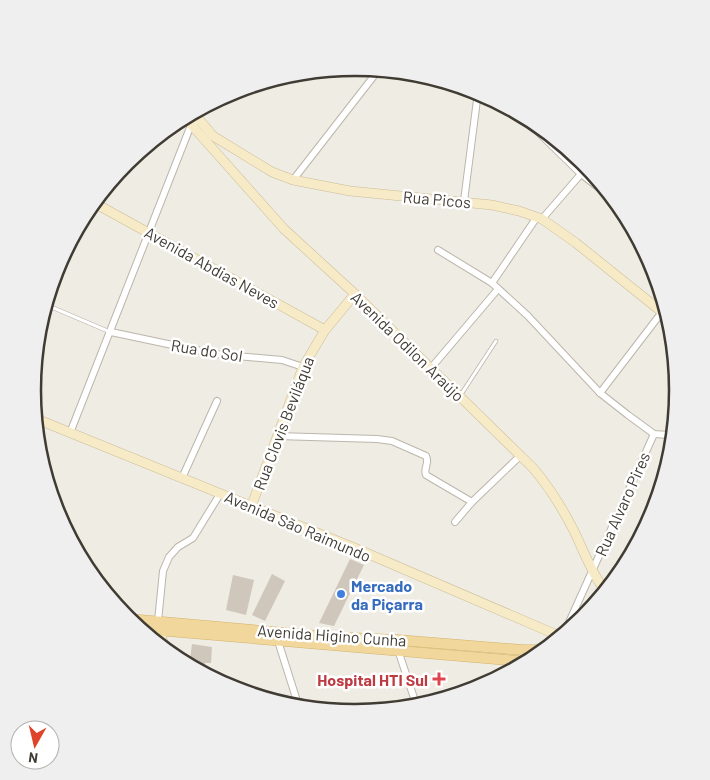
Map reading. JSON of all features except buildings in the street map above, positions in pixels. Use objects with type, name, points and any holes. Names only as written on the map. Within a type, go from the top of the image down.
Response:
[{"type":"main road","name":"Rua Picos","points":[[194,120],[213,136],[272,172],[293,180],[350,191],[464,201],[506,207],[539,218],[576,243],[658,309]]},
{"type":"main road","name":"Avenida Odilon Araújo","points":[[194,120],[284,229],[355,294],[521,455],[552,492],[575,533],[592,572],[601,585]]},
{"type":"main road","name":"Avenida Abdias Neves","points":[[101,206],[325,330]]},
{"type":"main road","name":"Rua Clovis Beviláqua","points":[[251,507],[303,367],[325,330],[355,294]]},
{"type":"main road","name":"Avenida São Raimundo","points":[[43,423],[357,549],[552,634]]},
{"type":"main road","name":"Avenida Higino Cunha","points":[[157,629],[278,641],[530,650]]},
{"type":"main road","name":"Avenida Higino Cunha","points":[[157,629],[330,637],[514,661]]},
{"type":"street","points":[[293,180],[373,77]]},
{"type":"street","points":[[464,201],[477,101]]},
{"type":"street","points":[[70,433],[194,121]]},
{"type":"street","points":[[492,283],[539,218],[585,176]]},
{"type":"street","points":[[438,250],[492,283],[528,316],[600,393],[654,434],[665,435]]},
{"type":"street","points":[[430,368],[498,289]]},
{"type":"street","points":[[600,393],[660,315]]},
{"type":"street","name":"Rua do Sol","points":[[111,332],[215,354],[282,360],[303,367]]},
{"type":"street","points":[[182,478],[217,401]]},
{"type":"street","name":"Rua Alvaro Pires","points":[[571,617],[654,434]]},
{"type":"street","points":[[276,436],[362,438],[392,441],[423,454],[428,458],[425,470],[426,475],[472,502]]},
{"type":"street","points":[[455,522],[472,502],[521,455]]},
{"type":"street","points":[[157,629],[163,571],[166,564],[178,547],[193,538],[220,494]]},
{"type":"street","points":[[278,641],[296,698]]},
{"type":"street","points":[[398,646],[414,698]]},
{"type":"lane","points":[[52,307],[111,332]]},
{"type":"lane","points":[[460,396],[496,341]]},
{"type":"place","name":"Mercado da Piçarra","points":[[341,594]]},
{"type":"place","name":"Hospital HTI Sul","points":[[439,679]]}]
